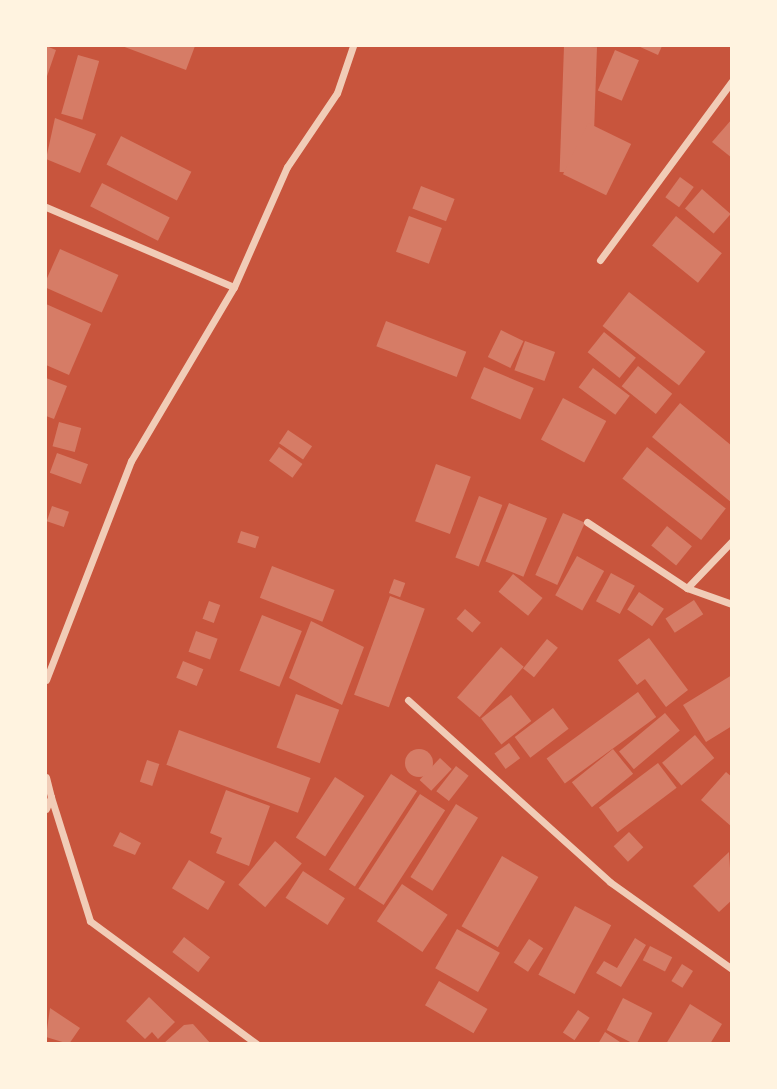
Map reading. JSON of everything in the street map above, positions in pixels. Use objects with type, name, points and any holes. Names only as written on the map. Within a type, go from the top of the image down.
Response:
[{"type":"street","points":[[46,680],[131,461],[234,287],[287,167],[337,93],[353,46]]},
{"type":"street","points":[[600,260],[732,81]]},
{"type":"street","points":[[46,207],[234,287]]},
{"type":"street","points":[[587,522],[688,588],[732,604]]},
{"type":"street","points":[[688,588],[732,541]]},
{"type":"street","points":[[408,699],[610,882],[732,970]]},
{"type":"street","points":[[46,777],[90,922],[257,1044]]},
{"type":"street","points":[[46,809],[51,797]]},
{"type":"building","points":[[46,46],[56,50],[46,79]]},
{"type":"building","points":[[122,46],[195,46],[186,70]]},
{"type":"building","points":[[564,46],[597,47],[593,173],[560,172]]},
{"type":"building","points":[[638,46],[662,46],[658,55]]},
{"type":"building","points":[[615,50],[639,60],[622,101],[598,91]]},
{"type":"building","points":[[78,55],[99,61],[82,120],[61,114]]},
{"type":"building","points":[[55,118],[96,134],[80,173],[46,159]]},
{"type":"building","points":[[732,119],[732,158],[712,142]]},
{"type":"building","points":[[588,123],[631,144],[606,195],[563,174]]},
{"type":"building","points":[[121,136],[191,172],[177,200],[106,165]]},
{"type":"building","points":[[680,177],[694,187],[679,207],[665,197]]},
{"type":"building","points":[[102,183],[170,218],[158,241],[90,206]]},
{"type":"building","points":[[421,186],[455,199],[446,221],[412,208]]},
{"type":"building","points":[[702,189],[731,214],[714,234],[685,209]]},
{"type":"building","points":[[409,216],[442,228],[429,264],[396,252]]},
{"type":"building","points":[[676,216],[722,253],[698,283],[652,246]]},
{"type":"building","points":[[60,249],[118,275],[102,312],[46,288],[46,280]]},
{"type":"building","points":[[629,292],[705,352],[679,386],[603,326]]},
{"type":"building","points":[[46,304],[91,324],[69,375],[46,365]]},
{"type":"building","points":[[386,321],[466,352],[457,377],[376,346]]},
{"type":"building","points":[[501,330],[523,341],[510,368],[488,357]]},
{"type":"building","points":[[604,332],[636,358],[620,378],[588,352]]},
{"type":"building","points":[[525,341],[555,352],[544,381],[514,370]]},
{"type":"building","points":[[638,366],[672,394],[656,414],[622,386]]},
{"type":"building","points":[[484,367],[534,388],[520,419],[471,398]]},
{"type":"building","points":[[593,368],[630,396],[615,415],[579,387]]},
{"type":"building","points":[[46,378],[67,386],[54,419],[46,416]]},
{"type":"building","points":[[563,398],[606,421],[584,463],[541,439]]},
{"type":"building","points":[[680,403],[732,446],[732,503],[652,437]]},
{"type":"building","points":[[59,422],[81,428],[75,452],[53,446]]},
{"type":"building","points":[[288,430],[312,446],[303,459],[279,443]]},
{"type":"building","points":[[279,447],[302,464],[292,478],[269,461]]},
{"type":"building","points":[[647,447],[726,509],[701,540],[622,479]]},
{"type":"building","points":[[57,453],[88,464],[81,484],[50,473]]},
{"type":"building","points":[[436,464],[471,477],[450,534],[415,521]]},
{"type":"building","points":[[479,496],[502,505],[479,567],[455,558]]},
{"type":"building","points":[[509,503],[547,518],[523,577],[485,561]]},
{"type":"building","points":[[52,506],[69,512],[64,527],[47,521]]},
{"type":"building","points":[[563,513],[585,523],[557,585],[535,575]]},
{"type":"building","points":[[667,526],[692,546],[676,566],[651,545]]},
{"type":"building","points":[[241,531],[259,537],[255,548],[237,542]]},
{"type":"building","points":[[577,556],[604,571],[582,610],[555,595]]},
{"type":"building","points":[[272,566],[335,590],[322,622],[260,598]]},
{"type":"building","points":[[611,573],[635,586],[620,614],[596,601]]},
{"type":"building","points":[[513,574],[543,598],[528,616],[499,592]]},
{"type":"building","points":[[394,579],[405,583],[400,597],[389,593]]},
{"type":"building","points":[[639,592],[664,609],[652,626],[627,609]]},
{"type":"building","points":[[390,596],[425,609],[389,707],[354,695]]},
{"type":"building","points":[[694,600],[703,614],[675,633],[665,619]]},
{"type":"building","points":[[209,601],[220,605],[214,623],[203,619]]},
{"type":"building","points":[[465,609],[481,623],[472,633],[456,619]]},
{"type":"building","points":[[262,615],[302,631],[279,687],[240,671]]},
{"type":"building","points":[[311,621],[364,647],[342,705],[289,678]]},
{"type":"building","points":[[196,631],[218,639],[210,660],[188,652]]},
{"type":"building","points":[[649,638],[688,690],[666,707],[645,679],[637,685],[618,660]]},
{"type":"building","points":[[547,639],[558,648],[534,677],[523,669]]},
{"type":"building","points":[[501,647],[524,667],[480,717],[457,698]]},
{"type":"building","points":[[183,661],[203,669],[197,686],[176,678]]},
{"type":"building","points":[[732,675],[732,726],[706,742],[683,705]]},
{"type":"building","points":[[638,692],[656,717],[565,783],[547,758]]},
{"type":"building","points":[[296,694],[339,710],[320,763],[277,748]]},
{"type":"building","points":[[511,695],[531,721],[501,744],[481,718]]},
{"type":"building","points":[[553,708],[569,729],[530,758],[515,737]]},
{"type":"building","points":[[665,713],[680,731],[634,769],[619,752]]},
{"type":"building","points":[[179,730],[311,778],[298,813],[166,765]]},
{"type":"building","points":[[695,735],[714,758],[681,786],[662,763]]},
{"type":"building","points":[[509,743],[520,758],[506,769],[494,754]]},
{"type":"building","points":[[419,749],[429,753],[433,763],[429,773],[419,777],[409,773],[405,763],[409,753]]},
{"type":"building","points":[[613,749],[633,774],[592,807],[572,782]]},
{"type":"building","points":[[440,758],[452,769],[431,791],[420,780]]},
{"type":"building","points":[[147,760],[159,764],[152,786],[140,782]]},
{"type":"building","points":[[658,763],[677,788],[618,832],[599,808]]},
{"type":"building","points":[[456,766],[469,776],[449,801],[436,791]]},
{"type":"building","points":[[726,772],[732,777],[732,827],[701,800]]},
{"type":"building","points":[[391,774],[417,791],[355,886],[329,870]]},
{"type":"building","points":[[335,777],[364,796],[325,856],[296,837]]},
{"type":"building","points":[[226,790],[270,806],[249,866],[216,853],[222,838],[210,833]]},
{"type":"building","points":[[420,794],[445,810],[384,905],[358,889]]},
{"type":"building","points":[[456,804],[478,818],[432,891],[410,877]]},
{"type":"building","points":[[120,832],[141,843],[135,855],[113,846]]},
{"type":"building","points":[[629,832],[643,847],[628,862],[614,846]]},
{"type":"building","points":[[275,841],[302,863],[265,907],[238,885]]},
{"type":"building","points":[[729,852],[732,900],[719,912],[693,886]]},
{"type":"building","points":[[502,856],[538,877],[498,947],[462,926]]},
{"type":"building","points":[[189,860],[225,882],[208,910],[172,888]]},
{"type":"building","points":[[303,871],[345,898],[328,925],[286,898]]},
{"type":"building","points":[[402,884],[448,915],[422,952],[377,921]]},
{"type":"building","points":[[575,906],[611,925],[575,994],[538,975]]},
{"type":"building","points":[[457,929],[500,953],[478,992],[435,968]]},
{"type":"building","points":[[184,937],[210,957],[198,972],[172,952]]},
{"type":"building","points":[[635,938],[646,945],[621,987],[596,973],[604,961],[617,968]]},
{"type":"building","points":[[529,939],[543,948],[528,972],[514,962]]},
{"type":"building","points":[[650,946],[672,957],[665,972],[643,960]]},
{"type":"building","points":[[682,964],[693,971],[682,988],[671,981]]},
{"type":"building","points":[[439,981],[487,1009],[473,1033],[425,1005]]},
{"type":"building","points":[[149,997],[175,1022],[158,1039],[152,1032],[145,1039],[126,1021]]},
{"type":"building","points":[[623,998],[652,1013],[637,1044],[607,1030]]},
{"type":"building","points":[[690,1004],[722,1024],[710,1044],[666,1044]]},
{"type":"building","points":[[50,1008],[80,1028],[69,1044],[46,1037]]},
{"type":"building","points":[[578,1010],[590,1018],[575,1040],[563,1032]]},
{"type":"building","points":[[193,1024],[211,1044],[163,1044],[184,1025]]},
{"type":"building","points":[[605,1032],[623,1044],[598,1044]]}]
